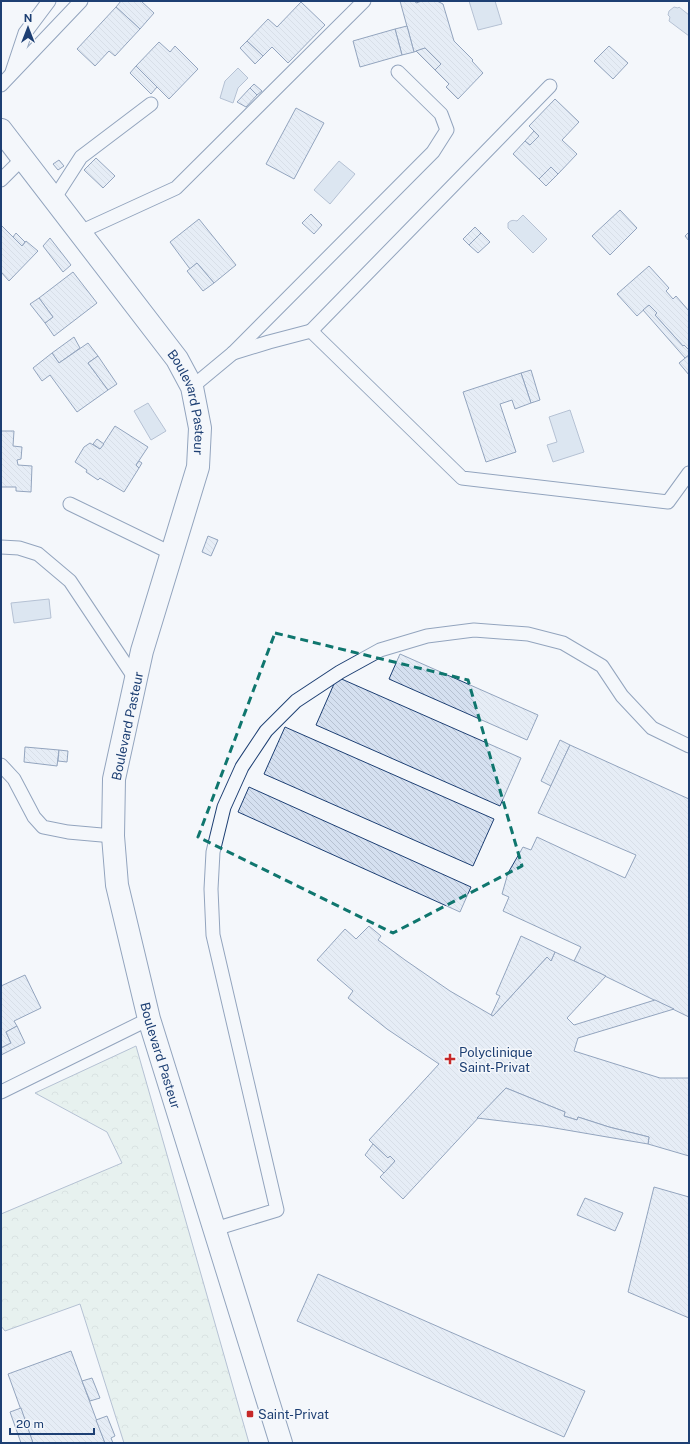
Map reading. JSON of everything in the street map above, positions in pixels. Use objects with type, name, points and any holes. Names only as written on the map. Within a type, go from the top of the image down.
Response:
[{"type":"street","name":"Boulevard Pasteur","points":[[3,136],[23,158],[177,359],[192,387],[200,428],[198,467],[142,651],[114,779],[113,836],[117,885],[149,1019],[215,1229],[285,1442]]},
{"type":"lane","points":[[11,76],[25,34],[49,1]]},
{"type":"lane","points":[[1,85],[81,1]]},
{"type":"lane","points":[[80,232],[176,188],[364,1]]},
{"type":"lane","points":[[192,387],[233,353],[433,152],[447,130],[441,114],[398,72]]},
{"type":"lane","points":[[233,353],[311,331],[550,86]]},
{"type":"lane","points":[[54,199],[81,157],[151,104]]},
{"type":"lane","points":[[1,180],[23,158]]},
{"type":"lane","points":[[311,331],[462,478],[668,502],[689,472]]},
{"type":"lane","points":[[70,504],[171,553]]},
{"type":"lane","points":[[1,547],[19,548],[38,554],[70,581],[136,680]]},
{"type":"lane","points":[[215,1229],[277,1210],[213,936],[211,889],[213,852],[224,808],[242,766],[266,731],[296,701],[340,672],[380,650],[427,636],[474,630],[528,634],[563,643],[602,666],[622,696],[652,728],[689,746]]},
{"type":"lane","points":[[1,765],[14,779],[34,817],[43,828],[113,836]]},
{"type":"lane","points":[[1,1092],[149,1019]]},
{"type":"highlighted area","points":[[275,633],[468,680],[522,866],[393,933],[198,837]]},
{"type":"green space","points":[[136,1046],[249,1443],[124,1443],[80,1304],[5,1331],[1,1326],[1,1214],[122,1163],[107,1132],[35,1093]]},
{"type":"water","points":[[469,1],[495,1],[502,24],[478,30]]},
{"type":"water","points":[[674,7],[679,7],[689,15],[689,36],[669,21],[669,11]]},
{"type":"water","points":[[238,68],[248,78],[238,88],[233,103],[220,98],[225,81]]},
{"type":"water","points":[[339,161],[355,174],[330,204],[314,190]]},
{"type":"water","points":[[523,215],[547,239],[533,253],[508,228],[509,222],[512,220],[517,221]]},
{"type":"water","points":[[148,403],[166,431],[151,440],[134,411]]},
{"type":"water","points":[[570,410],[584,452],[553,462],[547,445],[557,442],[549,417]]},
{"type":"water","points":[[49,599],[51,618],[14,623],[11,603]]},
{"type":"building","points":[[121,1],[141,1],[154,13],[140,29],[116,7]]},
{"type":"building","points":[[400,1],[415,1],[416,3],[422,1],[437,1],[443,4],[454,41],[473,60],[472,61],[483,73],[458,99],[446,87],[449,84],[435,70],[441,64],[425,48],[414,52]]},
{"type":"building","points":[[301,2],[325,25],[288,63],[272,47],[263,56],[247,41],[268,19],[277,27]]},
{"type":"building","points":[[116,7],[140,29],[115,56],[109,51],[95,66],[77,49]]},
{"type":"building","points":[[407,26],[414,52],[402,55],[395,29]]},
{"type":"building","points":[[395,29],[402,55],[360,67],[353,41]]},
{"type":"building","points":[[247,41],[263,56],[255,64],[240,48]]},
{"type":"building","points":[[159,42],[170,52],[175,46],[198,69],[169,99],[136,66]]},
{"type":"building","points":[[609,46],[628,63],[613,79],[594,61]]},
{"type":"building","points":[[425,48],[441,64],[435,70],[416,51]]},
{"type":"building","points":[[136,66],[157,87],[151,94],[130,73]]},
{"type":"building","points":[[254,84],[262,91],[257,95],[250,88]]},
{"type":"building","points":[[250,88],[257,95],[246,107],[237,102]]},
{"type":"building","points":[[555,99],[579,122],[562,140],[577,154],[558,174],[551,167],[539,179],[513,154],[525,141],[530,145],[539,136],[529,126]]},
{"type":"building","points":[[296,108],[324,123],[294,179],[266,164]]},
{"type":"building","points":[[534,131],[539,136],[530,145],[525,141]]},
{"type":"building","points":[[96,158],[115,176],[103,188],[84,170]]},
{"type":"building","points":[[59,160],[64,166],[58,170],[53,164]]},
{"type":"building","points":[[551,167],[558,174],[546,186],[539,179]]},
{"type":"building","points":[[620,210],[637,228],[610,255],[592,236]]},
{"type":"building","points":[[311,214],[322,225],[314,234],[302,223]]},
{"type":"building","points":[[199,219],[236,265],[214,283],[197,263],[190,269],[170,242]]},
{"type":"building","points":[[1,225],[22,246],[26,241],[38,251],[9,281],[1,272]]},
{"type":"building","points":[[475,227],[481,233],[469,245],[463,239]]},
{"type":"building","points":[[689,232],[689,241],[685,236]]},
{"type":"building","points":[[16,233],[25,242],[22,246],[13,237]]},
{"type":"building","points":[[481,233],[490,242],[478,253],[469,245]]},
{"type":"building","points":[[50,238],[71,265],[63,272],[43,246]]},
{"type":"building","points":[[197,263],[214,283],[203,291],[187,271]]},
{"type":"building","points":[[649,266],[669,288],[666,291],[673,299],[676,296],[689,311],[689,350],[684,345],[683,346],[655,315],[657,313],[649,305],[637,316],[617,294]]},
{"type":"building","points":[[73,272],[97,303],[54,336],[45,323],[53,317],[39,298]]},
{"type":"building","points":[[39,298],[53,317],[45,323],[30,304]]},
{"type":"building","points":[[649,305],[657,313],[655,315],[683,346],[684,345],[689,350],[689,355],[685,358],[643,310]]},
{"type":"building","points":[[74,337],[80,348],[59,363],[52,353]]},
{"type":"building","points":[[88,343],[98,356],[88,363],[108,390],[77,412],[50,375],[42,381],[33,368],[52,353],[59,363]]},
{"type":"building","points":[[689,355],[689,375],[679,363]]},
{"type":"building","points":[[98,356],[117,384],[108,390],[88,363]]},
{"type":"building","points":[[531,370],[540,400],[531,403],[521,373]]},
{"type":"building","points":[[521,373],[531,403],[515,409],[512,400],[500,404],[516,452],[486,462],[463,392]]},
{"type":"building","points":[[115,426],[148,447],[136,465],[139,468],[124,492],[100,478],[98,480],[75,462],[84,447],[90,443],[100,449]]},
{"type":"building","points":[[1,431],[14,431],[13,446],[22,447],[21,459],[17,460],[18,465],[32,466],[31,492],[16,491],[16,487],[1,487]]},
{"type":"building","points":[[97,439],[104,444],[100,449],[93,444]]},
{"type":"building","points":[[139,461],[142,463],[139,468],[136,465]]},
{"type":"building","points":[[208,536],[218,540],[211,556],[202,552]]},
{"type":"building","points":[[400,654],[538,715],[527,740],[389,679]]},
{"type":"building","points":[[337,677],[521,758],[500,806],[316,725]]},
{"type":"building","points":[[285,727],[494,819],[473,866],[264,774]]},
{"type":"building","points":[[560,740],[570,745],[551,786],[541,781]]},
{"type":"building","points":[[570,745],[689,799],[689,1017],[574,961],[581,947],[503,911],[509,897],[502,894],[508,873],[523,847],[531,850],[537,837],[625,878],[636,855],[538,813]]},
{"type":"building","points":[[25,747],[59,750],[57,766],[24,762]]},
{"type":"building","points":[[59,750],[68,751],[67,762],[58,761]]},
{"type":"building","points":[[249,787],[471,887],[460,912],[238,812]]},
{"type":"building","points":[[369,926],[381,936],[378,940],[405,960],[450,991],[493,1016],[547,957],[551,961],[555,952],[606,976],[567,1018],[574,1025],[655,1000],[674,1009],[578,1038],[574,1051],[660,1078],[689,1078],[689,1156],[648,1144],[649,1137],[609,1127],[578,1117],[577,1120],[564,1116],[565,1112],[506,1088],[403,1199],[380,1177],[395,1161],[390,1156],[388,1158],[369,1140],[439,1064],[387,1029],[348,998],[353,991],[317,960],[345,929],[356,939]]},
{"type":"building","points":[[521,936],[555,952],[551,961],[547,957],[493,1016],[491,1015],[500,996],[496,994]]},
{"type":"building","points":[[25,975],[41,1008],[14,1021],[17,1026],[6,1032],[11,1043],[1,1048],[1,986]]},
{"type":"building","points":[[17,1026],[25,1043],[1,1055],[1,1048],[11,1043],[6,1032]]},
{"type":"building","points":[[506,1088],[565,1112],[564,1116],[577,1120],[578,1117],[609,1127],[649,1137],[648,1144],[543,1126],[477,1118]]},
{"type":"building","points":[[373,1144],[388,1158],[390,1156],[395,1161],[384,1173],[365,1155]]},
{"type":"building","points":[[654,1187],[689,1197],[689,1318],[628,1292]]},
{"type":"building","points":[[585,1198],[623,1213],[615,1231],[577,1215]]},
{"type":"building","points":[[318,1274],[585,1391],[564,1437],[297,1321]]},
{"type":"building","points":[[71,1351],[105,1443],[33,1443],[8,1374]]},
{"type":"building","points":[[92,1378],[100,1398],[90,1401],[82,1381]]},
{"type":"building","points":[[21,1408],[33,1443],[21,1443],[10,1412]]},
{"type":"building","points":[[107,1416],[115,1436],[111,1438],[113,1443],[105,1443],[96,1420]]},
{"type":"place","name":"Polyclinique Saint-Privat","points":[[450,1059]]},
{"type":"place","name":"Saint-Privat","points":[[250,1414]]}]
